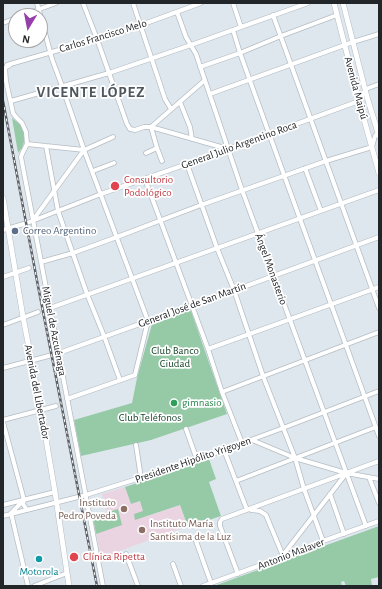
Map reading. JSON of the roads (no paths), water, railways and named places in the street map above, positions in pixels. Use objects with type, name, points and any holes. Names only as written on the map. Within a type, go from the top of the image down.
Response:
[{"type":"main road","name":"Avenida Maipú","points":[[334,3],[379,173]]},
{"type":"main road","name":"Avenida Maipú","points":[[343,3],[379,134]]},
{"type":"main road","name":"Avenida del Libertador","points":[[3,198],[6,229],[16,273],[41,410],[69,586]]},
{"type":"street","points":[[42,8],[56,3]]},
{"type":"street","points":[[83,3],[130,129],[135,130],[144,127],[151,127],[228,149]]},
{"type":"street","points":[[133,3],[165,99],[171,109]]},
{"type":"street","points":[[183,3],[186,9]]},
{"type":"street","name":"Carlos Francisco Melo","points":[[4,67],[141,25],[201,3]]},
{"type":"street","points":[[233,3],[241,27]]},
{"type":"street","points":[[10,101],[109,73],[308,3]]},
{"type":"street","name":"Ángel Monasterio","points":[[177,12],[184,33],[194,51],[205,80],[242,190],[366,526]]},
{"type":"street","points":[[273,15],[379,308]]},
{"type":"street","points":[[200,67],[337,15]]},
{"type":"street","points":[[233,30],[299,218],[379,436]]},
{"type":"street","points":[[210,94],[379,34]]},
{"type":"street","points":[[48,44],[84,150],[148,320],[135,375],[67,399]]},
{"type":"street","name":"Miguel de Azcuénaga","points":[[6,80],[6,68],[10,65]]},
{"type":"street","name":"Miguel de Azcuénaga","points":[[4,67],[4,76],[14,115],[22,123],[26,135],[27,144],[21,158],[103,586]]},
{"type":"street","points":[[151,127],[205,80]]},
{"type":"street","points":[[359,101],[366,89],[379,84]]},
{"type":"street","name":"General Julio Argentino Roca","points":[[6,229],[27,223],[101,194],[359,101]]},
{"type":"street","points":[[180,102],[190,127],[192,139]]},
{"type":"street","points":[[151,127],[162,161]]},
{"type":"street","points":[[41,262],[73,253],[305,168],[372,147],[373,139],[379,134]]},
{"type":"street","points":[[33,220],[84,150],[113,137]]},
{"type":"street","points":[[27,144],[84,150]]},
{"type":"street","points":[[46,146],[58,211],[87,294],[120,380]]},
{"type":"street","points":[[146,152],[157,148]]},
{"type":"street","points":[[92,171],[114,163]]},
{"type":"street","points":[[186,164],[234,290],[248,335],[295,458],[304,489],[323,541]]},
{"type":"street","points":[[305,168],[321,211]]},
{"type":"street","points":[[145,179],[242,443]]},
{"type":"street","points":[[50,308],[379,190]]},
{"type":"street","name":"General José de San Martín","points":[[3,368],[59,353],[379,237]]},
{"type":"street","points":[[3,277],[29,268]]},
{"type":"street","points":[[208,349],[379,288]]},
{"type":"street","points":[[3,324],[38,312]]},
{"type":"street","points":[[222,392],[379,332]]},
{"type":"street","name":"Presidente Hipólito Yrigoyen","points":[[3,516],[86,495],[198,460],[379,391]]},
{"type":"street","points":[[27,510],[23,504],[24,500],[3,421],[56,406]]},
{"type":"street","points":[[236,481],[376,428]]},
{"type":"street","points":[[186,429],[198,460]]},
{"type":"street","points":[[252,440],[295,458],[346,473],[379,479]]},
{"type":"street","points":[[136,445],[141,478]]},
{"type":"street","points":[[224,450],[247,510]]},
{"type":"street","points":[[238,574],[220,526],[222,519],[379,461]]},
{"type":"street","points":[[247,510],[260,511],[266,516],[283,556],[346,473]]},
{"type":"street","points":[[369,477],[379,503]]},
{"type":"street","points":[[3,505],[55,492]]},
{"type":"street","points":[[330,494],[344,534]]},
{"type":"street","points":[[24,500],[11,513],[28,586]]},
{"type":"street","name":"Antonio Malaver","points":[[204,586],[323,541],[379,522]]},
{"type":"street","points":[[196,541],[211,583]]},
{"type":"street","points":[[126,554],[138,586]]},
{"type":"street","points":[[173,564],[181,586]]},
{"type":"street","points":[[34,586],[67,574]]},
{"type":"railway","points":[[3,101],[97,586]]},
{"type":"place","name":"Consultorio Podológico","points":[[115,186]]},
{"type":"place","name":"Correo Argentino","points":[[15,231]]},
{"type":"place","name":"gimnasio","points":[[174,403]]},
{"type":"place","name":"Instituto Pedro Poveda","points":[[124,509]]},
{"type":"place","name":"Instituto María Santísima de la Luz","points":[[142,530]]},
{"type":"place","name":"Clínica Ripetta","points":[[74,557]]},
{"type":"place","name":"Motorola","points":[[39,559]]},
{"type":"district","name":"VICENTE LÓPEZ","points":[[91,92]]},
{"type":"park label","name":"Club Banco Ciudad","points":[[175,357]]},
{"type":"park label","name":"Club Teléfonos","points":[[150,418]]}]
